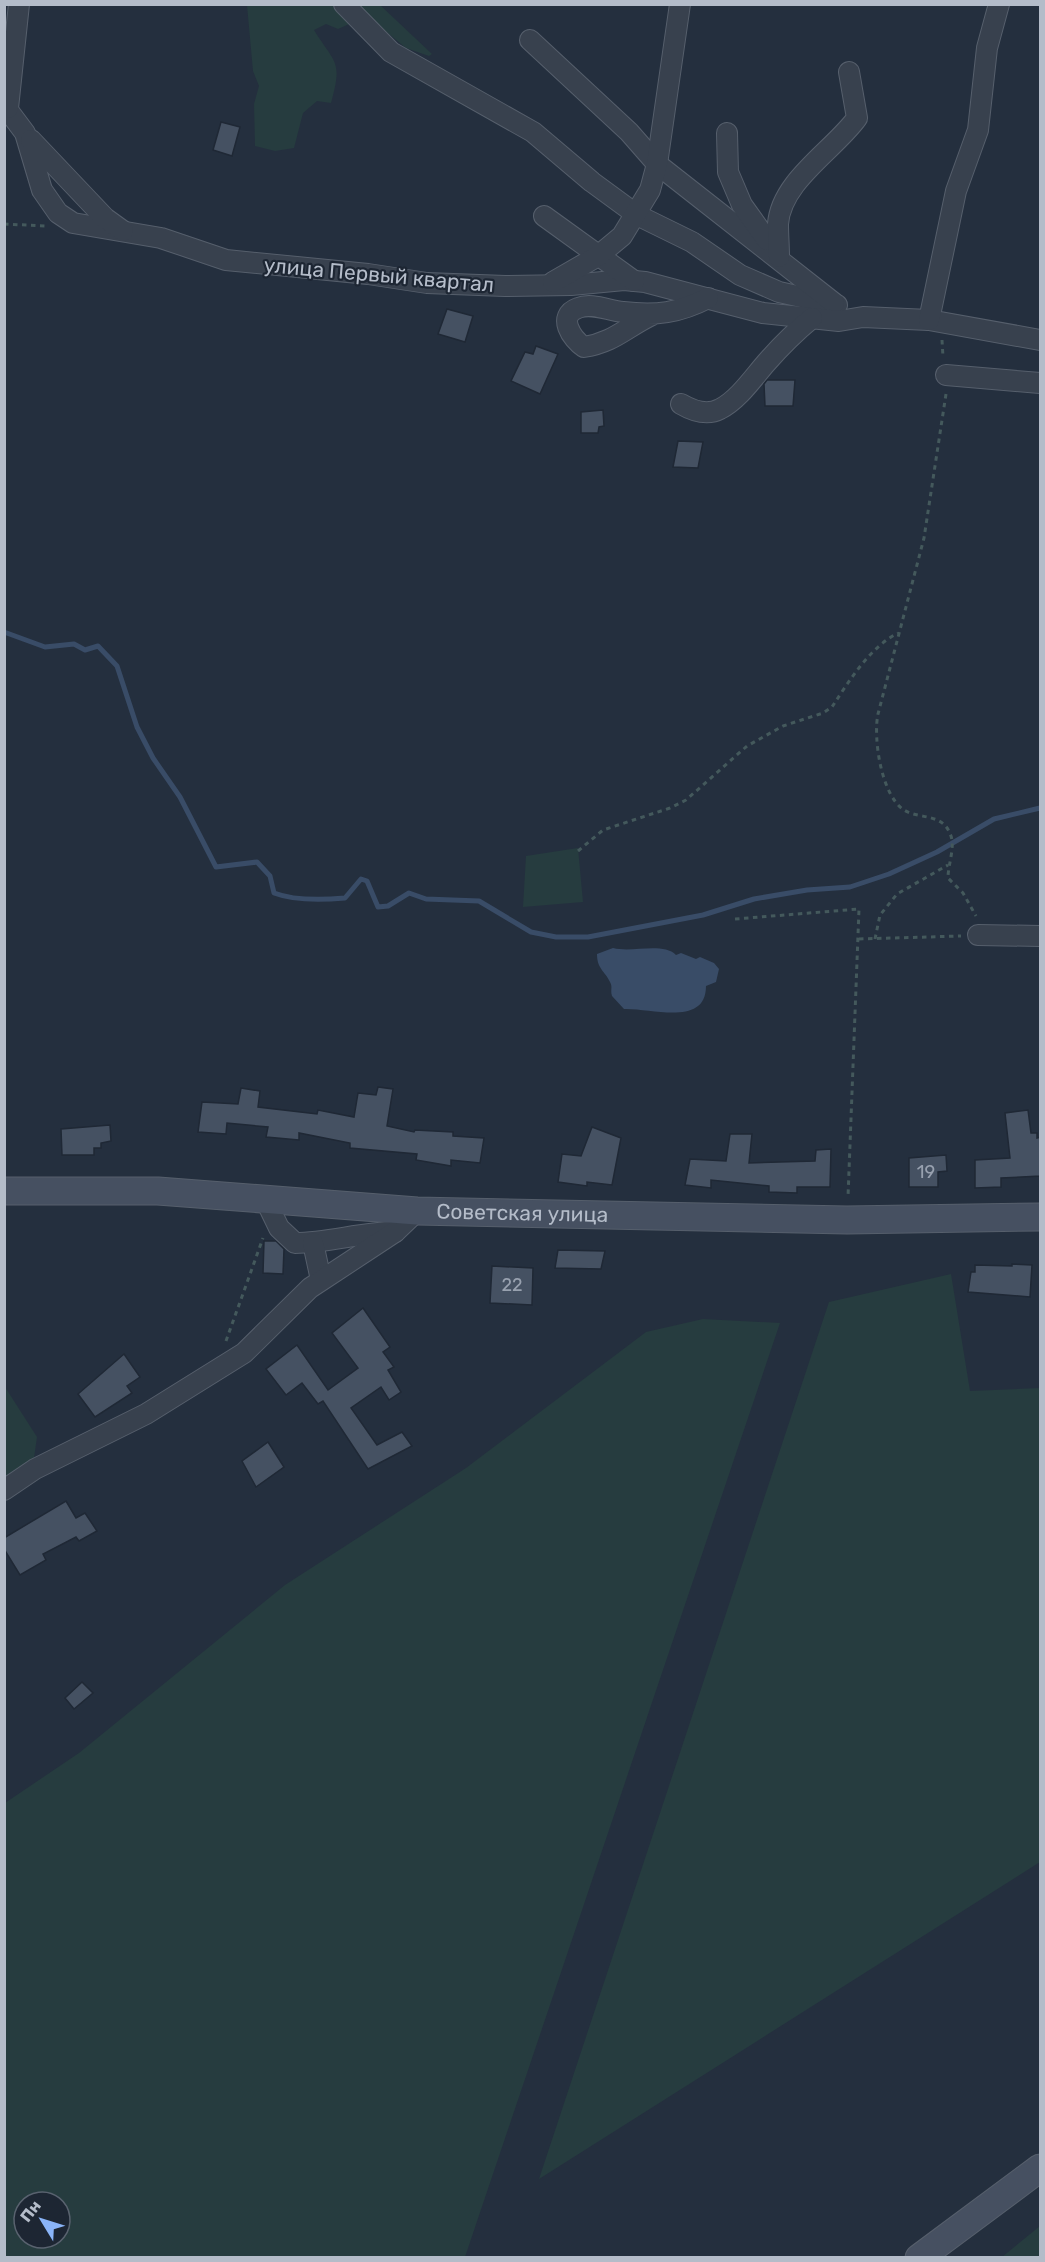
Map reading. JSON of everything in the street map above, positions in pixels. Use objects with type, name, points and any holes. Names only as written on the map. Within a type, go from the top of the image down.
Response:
[{"type":"main road","name":"Советская улица","points":[[4,1191],[158,1191],[269,1207],[417,1211],[847,1220],[1041,1217]]},
{"type":"main road","points":[[919,2258],[1041,2168]]},
{"type":"street","points":[[6,106],[8,49],[19,4]]},
{"type":"street","points":[[344,4],[391,52],[533,132],[592,182],[637,215],[692,242],[714,259],[750,280],[779,292],[837,305],[863,317]]},
{"type":"street","points":[[548,285],[598,256],[622,236],[637,215],[650,190],[657,164],[680,4]]},
{"type":"street","points":[[937,322],[956,191],[978,130],[987,48],[999,4]]},
{"type":"street","points":[[530,40],[629,132],[657,164],[779,257],[837,305]]},
{"type":"street","points":[[779,257],[778,222],[791,190],[814,163],[846,134],[857,118],[849,72]]},
{"type":"street","name":"улица Первый квартал","points":[[6,106],[25,133],[42,190],[48,202],[73,224],[161,238],[226,260],[288,268],[368,274],[427,283],[548,285],[634,281],[763,313],[839,321],[863,317],[937,322],[1041,340]]},
{"type":"street","points":[[25,133],[105,218],[125,232]]},
{"type":"street","points":[[727,133],[728,172],[742,205],[779,257]]},
{"type":"street","points":[[544,216],[634,281]]},
{"type":"street","points":[[654,314],[683,310],[708,298]]},
{"type":"street","points":[[681,404],[692,410],[708,413],[721,409],[737,396],[790,337],[812,318]]},
{"type":"street","points":[[946,375],[1041,383]]},
{"type":"street","points":[[978,935],[1041,936]]},
{"type":"street","points":[[269,1207],[279,1228],[294,1243],[314,1243],[369,1232],[395,1232]]},
{"type":"street","points":[[4,1490],[35,1469],[146,1414],[243,1353],[321,1280],[395,1232],[417,1211]]},
{"type":"street","points":[[314,1243],[321,1280]]},
{"type":"path","points":[[4,224],[42,228],[67,219]]},
{"type":"path","points":[[859,939],[978,935],[978,923],[974,909],[948,878],[951,837],[939,820],[905,810],[897,803],[891,793],[878,755],[875,728],[924,538],[947,390],[937,322]]},
{"type":"path","points":[[578,851],[603,830],[686,800],[747,746],[783,726],[823,713],[832,706],[888,638],[899,633]]},
{"type":"path","points":[[875,939],[880,915],[897,894],[948,865]]},
{"type":"path","points":[[735,919],[860,909],[847,1220]]},
{"type":"path","points":[[215,1371],[269,1207]]},
{"type":"green space","points":[[247,5],[380,5],[432,54],[429,56],[406,48],[367,16],[338,29],[326,24],[314,30],[335,63],[335,89],[331,103],[317,101],[303,113],[294,148],[275,151],[255,146],[254,104],[259,86],[253,71]]},
{"type":"green space","points":[[578,848],[583,902],[523,907],[526,856]]},
{"type":"green space","points":[[951,1274],[970,1391],[1040,1388],[1040,1862],[539,2179],[829,1302]]},
{"type":"green space","points":[[703,1319],[780,1323],[465,2257],[5,2257],[5,1803],[79,1753],[285,1585],[466,1468],[646,1332]]},
{"type":"green space","points":[[5,1387],[37,1437],[34,1458],[20,1471],[5,1479]]},
{"type":"green space","points":[[1040,2226],[1040,2257],[1002,2257]]},
{"type":"water","points":[[613,948],[655,948],[670,951],[676,955],[681,953],[696,959],[700,957],[714,963],[719,969],[716,982],[706,986],[704,999],[697,1007],[687,1011],[676,1013],[624,1009],[612,996],[611,984],[597,959],[597,954]]},
{"type":"building","points":[[221,122],[240,127],[232,156],[213,150]]},
{"type":"building","points":[[447,309],[473,316],[465,342],[438,334]]},
{"type":"building","points":[[536,346],[558,354],[540,394],[511,381],[525,352],[533,354]]},
{"type":"building","points":[[767,380],[795,380],[793,406],[765,406],[764,384]]},
{"type":"building","points":[[603,410],[604,426],[599,427],[598,433],[581,433],[581,412]]},
{"type":"building","points":[[678,441],[703,442],[698,468],[673,467]]},
{"type":"building","points":[[378,1087],[393,1089],[387,1126],[414,1132],[415,1130],[453,1132],[453,1136],[484,1138],[480,1163],[451,1160],[451,1166],[416,1160],[417,1154],[350,1148],[350,1143],[299,1133],[299,1140],[266,1137],[268,1127],[227,1123],[226,1134],[198,1132],[202,1102],[238,1104],[241,1088],[260,1091],[258,1107],[317,1114],[318,1110],[354,1117],[358,1093],[376,1095]]},
{"type":"building","points":[[1028,1110],[1031,1133],[1037,1133],[1037,1138],[1041,1137],[1041,1176],[1001,1178],[1001,1187],[975,1188],[975,1160],[1010,1158],[1005,1113]]},
{"type":"building","points":[[110,1125],[111,1141],[101,1143],[101,1148],[94,1148],[94,1155],[62,1155],[61,1129]]},
{"type":"building","points":[[592,1127],[621,1138],[612,1185],[587,1182],[587,1186],[558,1182],[562,1154],[581,1156]]},
{"type":"building","points":[[730,1134],[752,1134],[749,1163],[815,1161],[816,1150],[831,1149],[830,1187],[797,1187],[797,1193],[769,1192],[769,1186],[711,1180],[711,1188],[685,1185],[690,1159],[726,1161]]},
{"type":"building","points":[[946,1155],[947,1171],[938,1172],[938,1187],[909,1187],[909,1158]]},
{"type":"building","points":[[264,1241],[276,1241],[284,1249],[283,1274],[263,1273]]},
{"type":"building","points":[[558,1250],[605,1251],[601,1269],[555,1268]]},
{"type":"building","points":[[1012,1264],[1032,1265],[1030,1297],[968,1292],[971,1272],[975,1272],[975,1265],[1012,1266]]},
{"type":"building","points":[[492,1266],[533,1268],[532,1305],[490,1303]]},
{"type":"building","points":[[363,1308],[390,1347],[383,1352],[394,1367],[388,1370],[401,1392],[389,1400],[381,1387],[351,1408],[377,1445],[402,1432],[412,1446],[368,1469],[323,1401],[318,1404],[302,1383],[286,1395],[266,1369],[297,1345],[328,1390],[358,1368],[332,1333]]},
{"type":"building","points":[[124,1354],[140,1377],[127,1386],[132,1393],[95,1417],[78,1394]]},
{"type":"building","points":[[268,1442],[284,1467],[256,1487],[242,1461]]},
{"type":"building","points":[[66,1501],[76,1518],[85,1513],[97,1531],[79,1541],[76,1537],[43,1554],[46,1560],[20,1575],[4,1549],[4,1538]]},
{"type":"building","points":[[82,1682],[93,1693],[74,1709],[65,1698]]},
{"type":"waterway","points":[[4,632],[45,647],[74,644],[85,650],[98,646],[117,666],[137,727],[153,758],[180,797],[216,867],[257,862],[270,876],[274,893],[300,899],[345,898],[361,879],[367,881],[378,907],[388,906],[409,893],[426,899],[479,901],[531,932],[556,937],[588,937],[703,915],[754,899],[807,890],[850,887],[889,874],[937,852],[994,819],[1040,808]]}]
